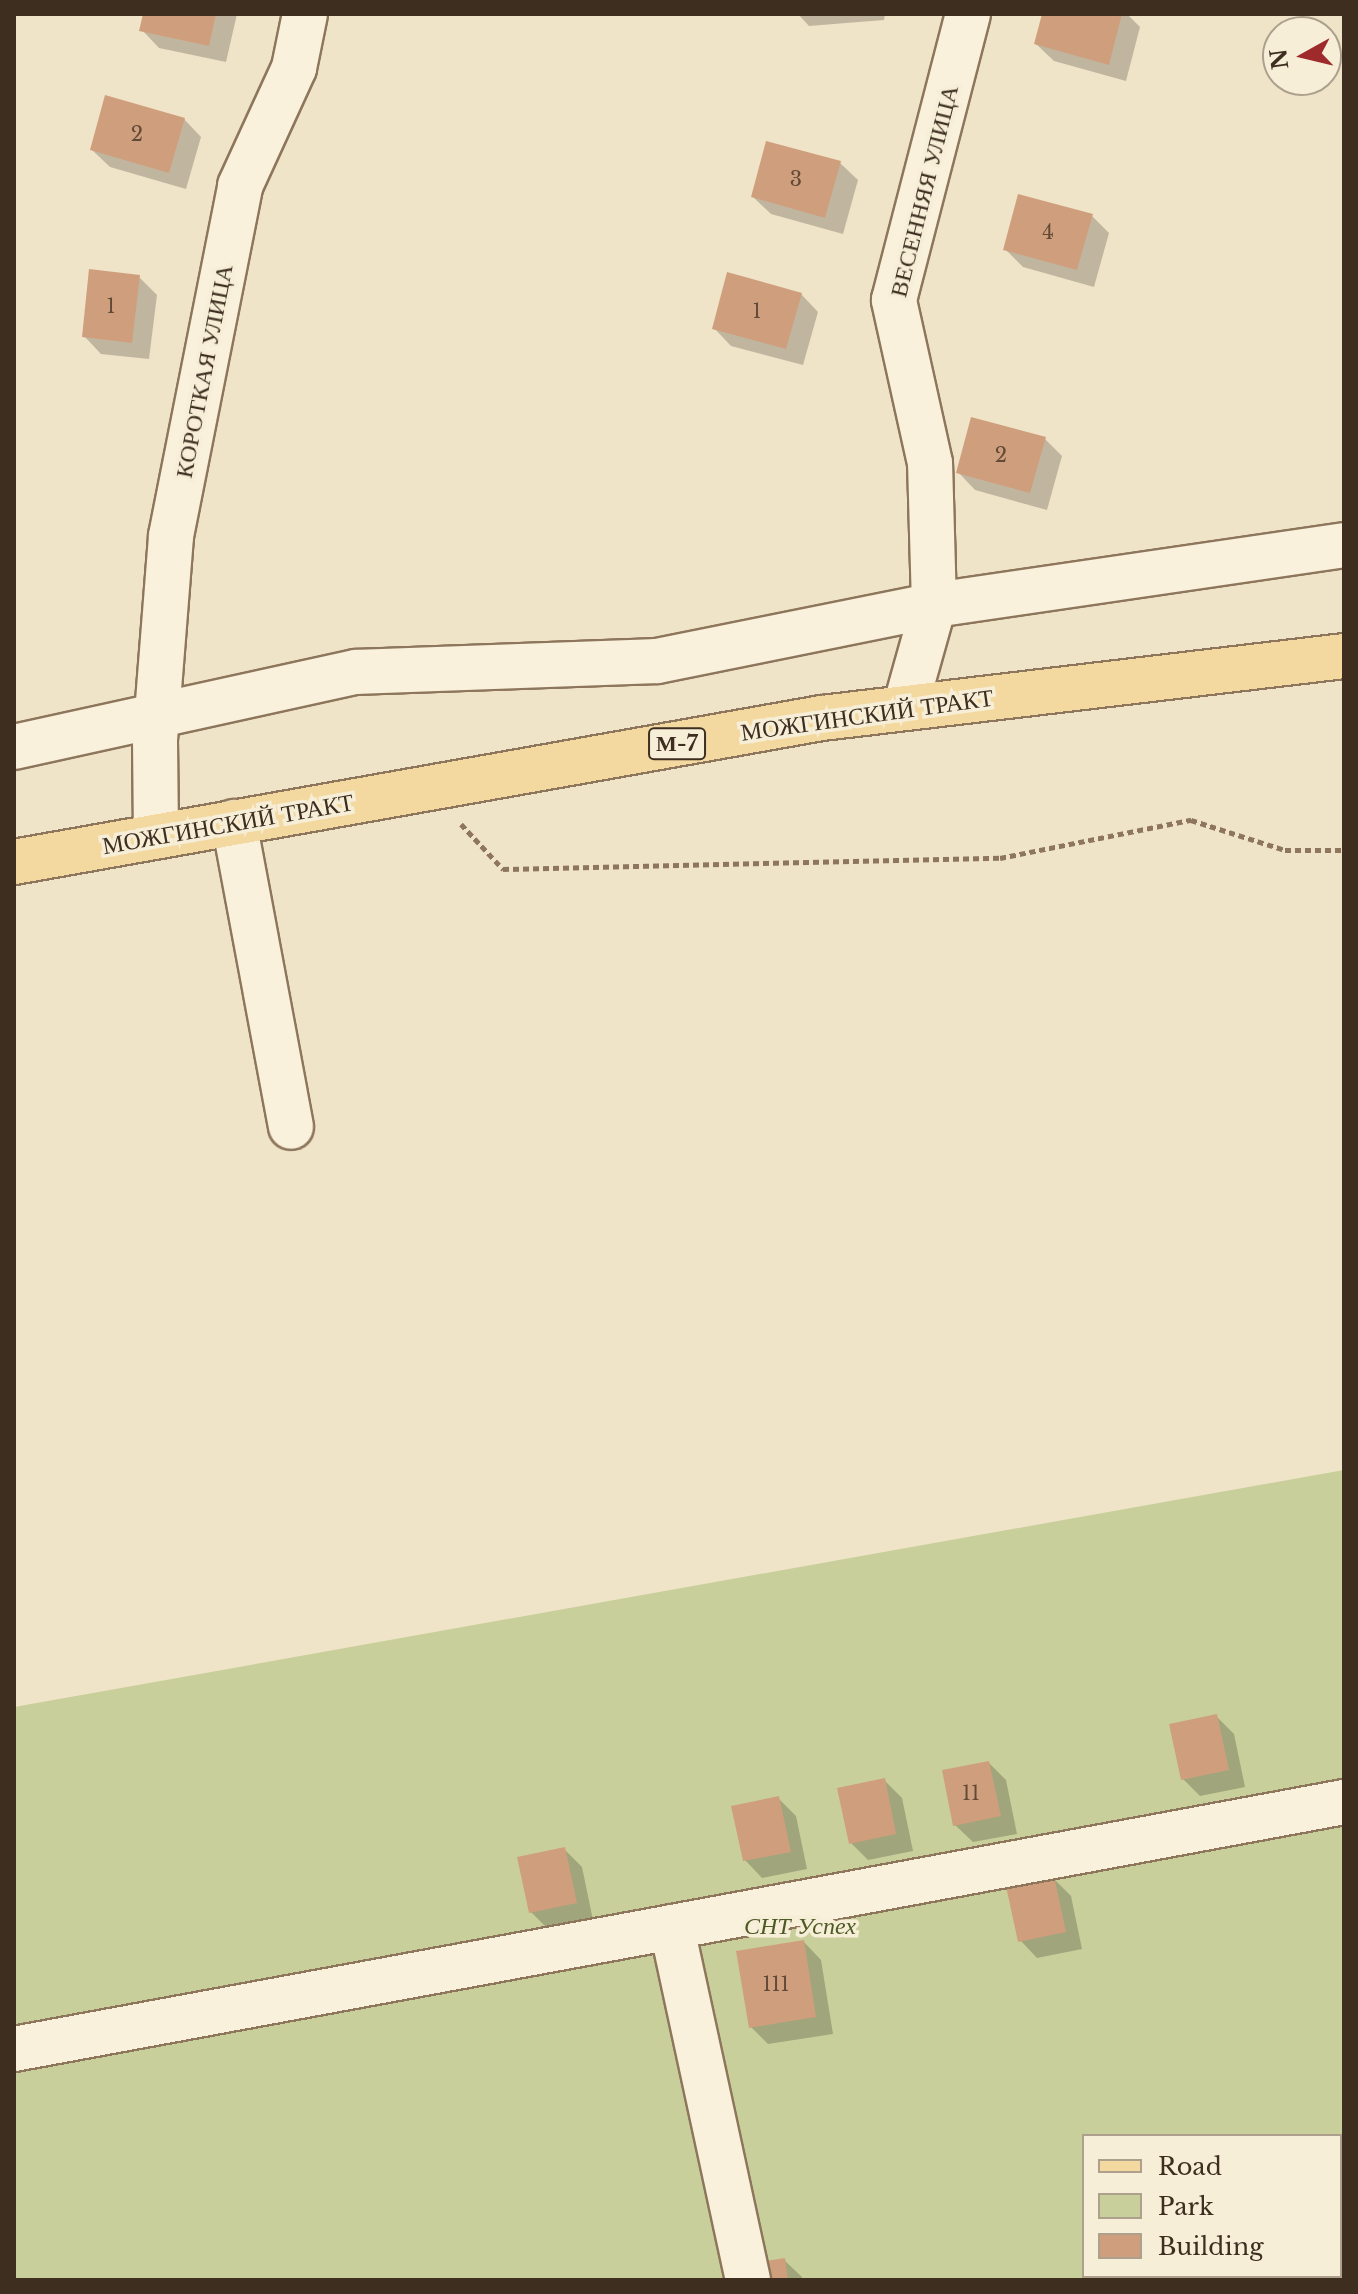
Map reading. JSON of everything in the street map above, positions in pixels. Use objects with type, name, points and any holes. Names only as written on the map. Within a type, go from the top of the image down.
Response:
[{"type":"main road","name":"МОЖГИНСКИЙ ТРАКТ","points":[[14,862],[822,718],[1344,656]]},
{"type":"street","name":"КОРОТКАЯ УЛИЦА","points":[[156,836],[156,727],[171,536],[240,186],[294,68],[305,14]]},
{"type":"street","name":"ВЕСЕННЯЯ УЛИЦА","points":[[905,708],[934,605],[930,463],[894,300],[968,14]]},
{"type":"street","points":[[14,747],[156,727],[356,672],[657,661],[934,605],[1344,545]]},
{"type":"street","points":[[234,822],[291,1127]]},
{"type":"street","points":[[14,2049],[1344,1802]]},
{"type":"street","points":[[672,1927],[748,2280]]},
{"type":"path","points":[[427,788],[503,869],[1000,858],[1191,820],[1285,850],[1344,850]]},
{"type":"green space","name":"СНТ Успех","points":[[1344,1470],[1344,2280],[14,2280],[14,1707]]},
{"type":"building","points":[[143,14],[216,14],[209,46],[139,31]]},
{"type":"building","points":[[1042,14],[1122,14],[1109,65],[1034,44]]},
{"type":"building","points":[[105,95],[185,118],[169,173],[90,150]]},
{"type":"building","points":[[766,141],[841,161],[825,218],[751,197]]},
{"type":"building","points":[[1018,194],[1093,214],[1077,270],[1003,250]]},
{"type":"building","points":[[89,269],[140,275],[132,343],[82,337]]},
{"type":"building","points":[[727,272],[802,293],[786,349],[712,329]]},
{"type":"building","points":[[971,417],[1046,437],[1030,493],[956,473]]},
{"type":"building","points":[[1217,1714],[1229,1770],[1181,1780],[1169,1724]]},
{"type":"building","points":[[989,1761],[1001,1816],[953,1826],[942,1770]]},
{"type":"building","points":[[885,1778],[896,1834],[849,1844],[837,1788]]},
{"type":"building","points":[[779,1796],[791,1852],[743,1861],[731,1806]]},
{"type":"building","points":[[565,1847],[577,1903],[529,1913],[517,1857]]},
{"type":"building","points":[[1054,1876],[1066,1932],[1018,1942],[1006,1886]]},
{"type":"building","points":[[804,1940],[816,2017],[749,2028],[736,1951]]},
{"type":"building","points":[[785,2258],[788,2280],[769,2280],[766,2261]]}]
